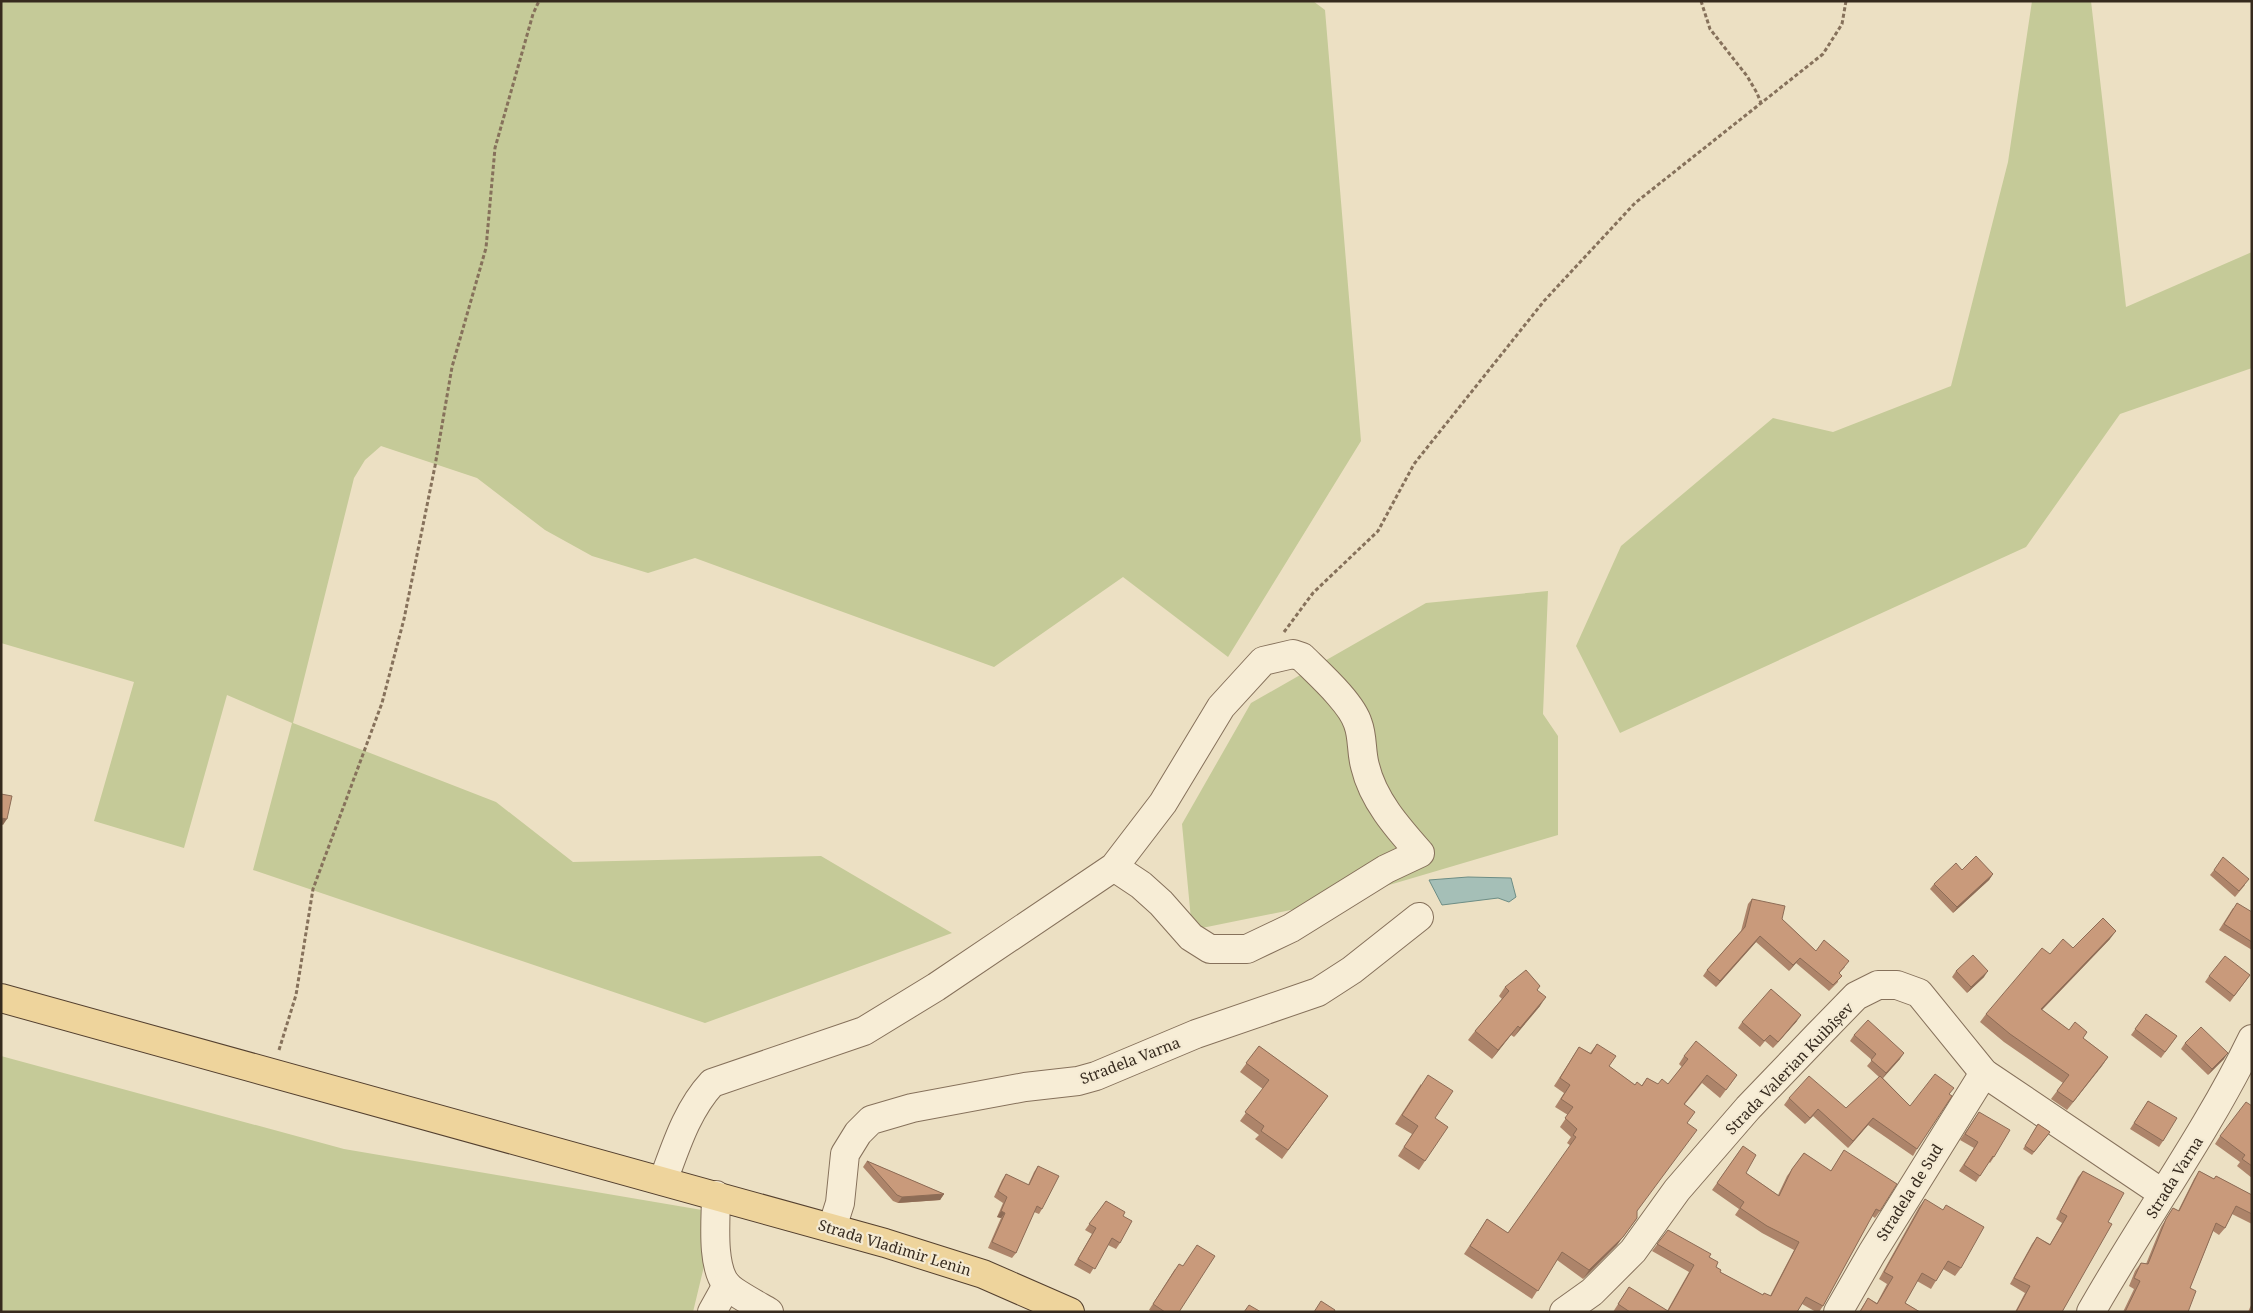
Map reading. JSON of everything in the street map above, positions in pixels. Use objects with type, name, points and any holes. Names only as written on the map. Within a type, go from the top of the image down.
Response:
[{"type":"main road","name":"Strada Vladimir Lenin","points":[[1,998],[832,1228],[983,1274],[1070,1312]]},
{"type":"street","points":[[663,1181],[687,1118],[700,1095],[712,1083],[864,1031],[936,987],[1114,867],[1163,803],[1221,707],[1263,661],[1293,654],[1302,656],[1339,694],[1358,723],[1365,767],[1378,798],[1392,822],[1420,853],[1386,869],[1291,928],[1247,949],[1210,949],[1191,937],[1161,903],[1141,885],[1114,867]]},
{"type":"street","name":"Stradela Varna","points":[[832,1228],[840,1203],[845,1154],[858,1133],[871,1120],[912,1108],[1025,1087],[1078,1081],[1110,1070],[1196,1034],[1318,992],[1352,970],[1420,917]]},
{"type":"street","name":"Strada Valerian Kuibîșev","points":[[1564,1312],[1592,1292],[1633,1251],[1677,1190],[1729,1130],[1856,996],[1878,985],[1897,985],[1919,993],[1984,1073],[2162,1193]]},
{"type":"street","name":"Strada Varna","points":[[2091,1312],[2162,1193],[2204,1129],[2252,1040]]},
{"type":"street","name":"Stradela de Sud","points":[[1838,1312],[1872,1253],[1984,1073]]},
{"type":"street","points":[[716,1195],[716,1253],[726,1285],[769,1312]]},
{"type":"street","points":[[712,1312],[726,1285]]},
{"type":"path","points":[[274,1075],[280,1047],[296,995],[313,889],[382,703],[404,619],[435,466],[452,367],[486,248],[495,148],[533,14],[539,1]]},
{"type":"path","points":[[1701,1],[1710,29],[1747,76],[1761,103]]},
{"type":"path","points":[[1263,661],[1313,593],[1378,531],[1414,464],[1544,301],[1635,204],[1823,54],[1842,24],[1846,1]]},
{"type":"green space","points":[[1,1],[1313,1],[1325,10],[1361,441],[1228,657],[1123,577],[994,667],[695,558],[648,573],[592,556],[545,530],[477,478],[381,446],[365,460],[354,478],[293,723],[496,802],[573,862],[821,856],[952,933],[705,1023],[253,870],[292,723],[227,695],[184,848],[94,821],[134,682],[1,643]]},
{"type":"green space","points":[[2032,1],[2091,1],[2126,307],[2252,252],[2252,368],[2120,414],[2026,547],[1620,733],[1576,646],[1621,546],[1773,418],[1833,432],[1951,386],[2008,162]]},
{"type":"green space","points":[[1548,591],[1543,714],[1558,736],[1558,835],[1335,901],[1192,930],[1182,824],[1251,703],[1426,603]]},
{"type":"green space","points":[[1,1056],[344,1149],[702,1210],[706,1258],[693,1312],[1,1312]]},
{"type":"water","points":[[1468,877],[1511,878],[1516,897],[1509,902],[1498,898],[1442,905],[1429,880]]},
{"type":"building","points":[[1,794],[12,796],[7,819],[1,818]]},
{"type":"building","points":[[1976,856],[1993,874],[1957,907],[1934,884],[1956,863],[1962,870]]},
{"type":"building","points":[[2223,857],[2249,879],[2239,891],[2214,870]]},
{"type":"building","points":[[1752,899],[1785,906],[1782,919],[1816,951],[1824,940],[1849,961],[1839,973],[1842,976],[1833,985],[1800,958],[1793,965],[1760,936],[1720,981],[1707,970],[1745,927]]},
{"type":"building","points":[[2237,903],[2252,912],[2252,942],[2224,924]]},
{"type":"building","points":[[2103,918],[2116,931],[2041,1009],[2069,1030],[2075,1022],[2087,1032],[2083,1038],[2108,1057],[2073,1102],[2057,1091],[2069,1075],[2010,1034],[1986,1014],[2042,948],[2050,954],[2063,939],[2073,948]]},
{"type":"building","points":[[1973,955],[1988,971],[1971,987],[1956,971]]},
{"type":"building","points":[[2225,956],[2250,975],[2234,996],[2209,976]]},
{"type":"building","points":[[1526,970],[1540,986],[1537,990],[1546,997],[1520,1028],[1518,1026],[1498,1050],[1475,1031],[1509,991],[1505,987]]},
{"type":"building","points":[[1771,989],[1801,1015],[1778,1042],[1770,1035],[1764,1041],[1742,1022]]},
{"type":"building","points":[[2146,1014],[2177,1036],[2165,1052],[2135,1029]]},
{"type":"building","points":[[1868,1020],[1904,1053],[1886,1073],[1871,1060],[1876,1054],[1854,1035]]},
{"type":"building","points":[[2201,1027],[2228,1053],[2212,1069],[2185,1043]]},
{"type":"building","points":[[1696,1041],[1737,1075],[1726,1090],[1707,1075],[1684,1104],[1695,1112],[1687,1123],[1697,1130],[1637,1211],[1637,1218],[1623,1237],[1589,1270],[1562,1252],[1538,1291],[1470,1246],[1487,1219],[1508,1233],[1576,1137],[1573,1135],[1577,1129],[1565,1118],[1573,1107],[1561,1099],[1570,1085],[1560,1078],[1579,1047],[1591,1054],[1597,1044],[1616,1056],[1609,1066],[1635,1085],[1637,1082],[1642,1086],[1647,1078],[1658,1084],[1662,1079],[1668,1084],[1688,1059],[1684,1056]]},
{"type":"building","points":[[1259,1046],[1328,1096],[1288,1150],[1261,1131],[1264,1126],[1245,1112],[1269,1080],[1246,1063]]},
{"type":"building","points":[[1935,1074],[1954,1088],[1949,1094],[1952,1096],[1917,1149],[1873,1118],[1853,1141],[1818,1109],[1810,1118],[1789,1098],[1809,1076],[1846,1108],[1880,1076],[1910,1106]]},
{"type":"building","points":[[1428,1075],[1453,1091],[1435,1118],[1448,1127],[1425,1161],[1404,1147],[1418,1126],[1402,1115]]},
{"type":"building","points":[[2148,1101],[2177,1118],[2163,1141],[2134,1123]]},
{"type":"building","points":[[2246,1102],[2252,1106],[2252,1166],[2242,1159],[2245,1155],[2220,1136]]},
{"type":"building","points":[[1979,1112],[2010,1130],[1980,1176],[1964,1165],[1978,1142],[1965,1134]]},
{"type":"building","points":[[2038,1124],[2050,1132],[2034,1152],[2025,1146]]},
{"type":"building","points":[[1743,1146],[1756,1155],[1746,1173],[1779,1196],[1792,1169],[1804,1153],[1831,1171],[1844,1150],[1897,1184],[1880,1211],[1876,1209],[1823,1306],[1806,1297],[1797,1312],[1630,1312],[1618,1304],[1629,1287],[1668,1311],[1694,1265],[1657,1244],[1668,1230],[1711,1254],[1709,1257],[1718,1262],[1716,1267],[1721,1270],[1720,1272],[1763,1295],[1764,1293],[1771,1296],[1799,1242],[1767,1226],[1740,1208],[1744,1202],[1717,1183]]},
{"type":"building","points":[[867,1161],[944,1194],[902,1197],[897,1195]]},
{"type":"building","points":[[1038,1166],[1059,1176],[1042,1209],[1037,1206],[1016,1253],[992,1242],[1005,1213],[1001,1211],[1007,1197],[998,1191],[1006,1174],[1029,1185]]},
{"type":"building","points":[[2083,1171],[2124,1193],[2108,1222],[2112,1224],[2062,1312],[2016,1312],[2030,1286],[2014,1278],[2037,1237],[2050,1245],[2067,1216],[2060,1212]]},
{"type":"building","points":[[2199,1171],[2214,1179],[2216,1176],[2252,1195],[2252,1214],[2236,1206],[2225,1228],[2216,1223],[2190,1288],[2196,1291],[2188,1312],[2125,1312],[2140,1281],[2134,1278],[2141,1263],[2148,1264],[2166,1219],[2173,1208],[2179,1211]]},
{"type":"building","points":[[1925,1199],[1943,1210],[1946,1205],[1984,1227],[1961,1268],[1948,1261],[1936,1281],[1922,1273],[1905,1303],[1920,1312],[1860,1312],[1868,1298],[1877,1304],[1893,1277],[1884,1272]]},
{"type":"building","points":[[1106,1201],[1125,1212],[1123,1216],[1132,1221],[1120,1243],[1112,1238],[1095,1269],[1078,1259],[1096,1228],[1089,1224]]},
{"type":"building","points":[[1197,1245],[1215,1256],[1179,1312],[1165,1312],[1153,1304],[1179,1264],[1183,1266]]},
{"type":"building","points":[[1321,1301],[1335,1310],[1334,1312],[1314,1312]]},
{"type":"building","points":[[1249,1305],[1261,1312],[1244,1312]]}]
